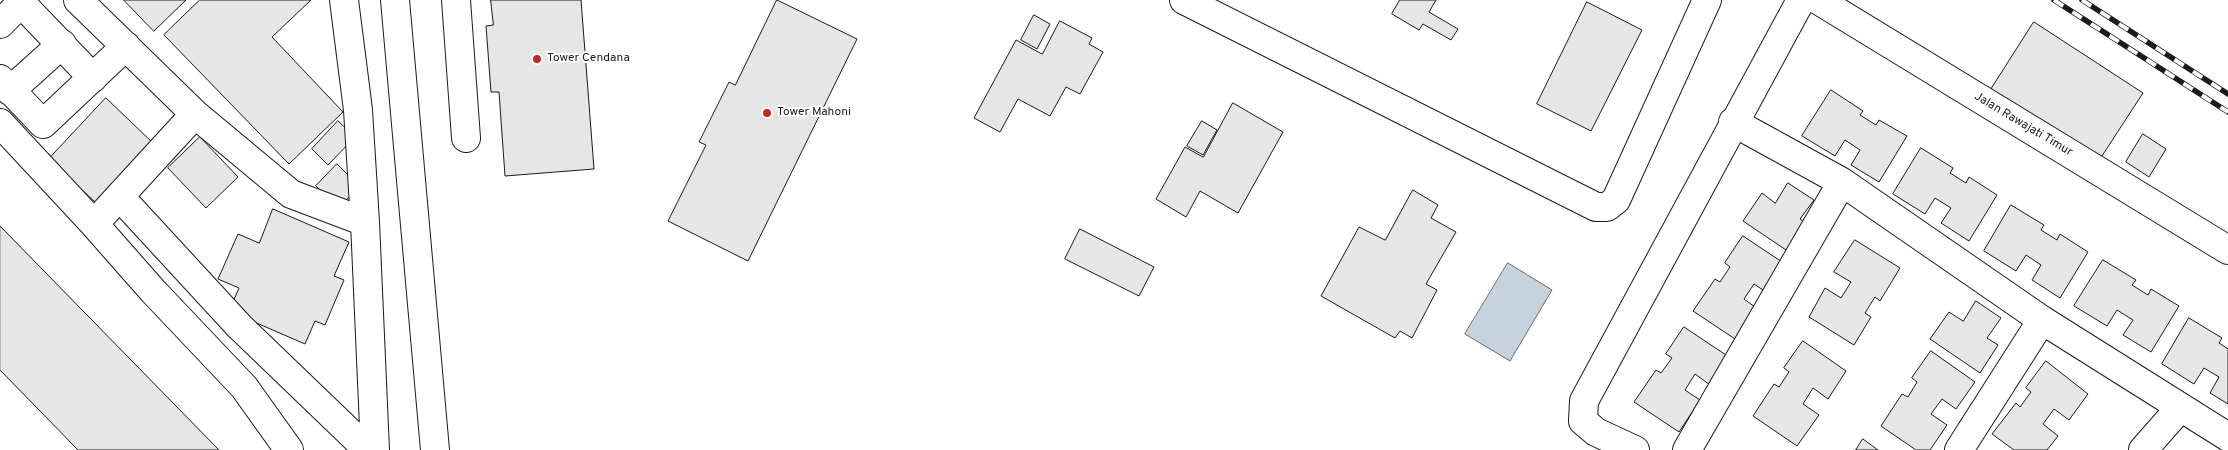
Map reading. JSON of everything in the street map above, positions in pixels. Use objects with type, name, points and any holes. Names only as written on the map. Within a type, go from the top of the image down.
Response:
[{"type":"street","points":[[78,0],[195,114],[291,194],[365,222]]},
{"type":"street","points":[[344,0],[358,110],[375,450]]},
{"type":"street","points":[[396,0],[434,450]]},
{"type":"street","points":[[456,0],[466,138]]},
{"type":"street","points":[[1184,0],[1596,207],[1607,207],[1616,200],[1707,0]]},
{"type":"street","points":[[1635,450],[1596,432],[1583,421],[1584,401],[1733,122],[1801,0]]},
{"type":"street","name":"Jalan Rawajati Timur","points":[[1818,0],[2228,250]]},
{"type":"street","points":[[0,24],[18,7],[25,7],[93,78]]},
{"type":"street","points":[[62,44],[5,85],[43,124],[126,46]]},
{"type":"street","points":[[94,224],[121,198],[195,114]]},
{"type":"street","points":[[1733,122],[1842,182],[2042,320],[2228,437]]},
{"type":"street","points":[[0,123],[153,291],[244,387],[290,450]]},
{"type":"street","points":[[1686,450],[1842,182]]},
{"type":"street","points":[[121,198],[239,326],[368,450]]},
{"type":"street","points":[[1959,450],[2042,320]]},
{"type":"street","points":[[2143,450],[2180,408]]},
{"type":"shaded area","points":[[1508,263],[1552,290],[1510,361],[1465,334]]},
{"type":"building","points":[[124,0],[186,0],[154,31]]},
{"type":"building","points":[[200,0],[311,0],[272,37],[343,112],[289,164],[164,35]]},
{"type":"building","name":"Tower Cendana","points":[[491,0],[581,0],[594,169],[505,176],[499,92],[491,92],[486,26],[493,25]]},
{"type":"building","name":"Tower Mahoni","points":[[777,0],[857,39],[748,261],[668,221],[706,145],[699,142],[729,82],[735,85]]},
{"type":"building","points":[[1400,0],[1436,0],[1429,12],[1458,29],[1451,40],[1423,24],[1419,30],[1392,14]]},
{"type":"building","points":[[1587,2],[1642,30],[1591,131],[1537,104]]},
{"type":"building","points":[[1034,15],[1050,24],[1037,49],[1021,40]]},
{"type":"building","points":[[1060,21],[1092,38],[1089,44],[1103,52],[1080,94],[1066,87],[1050,116],[1018,99],[1000,132],[974,118],[1016,40],[1042,54]]},
{"type":"building","points":[[2034,22],[2143,93],[2098,162],[1990,91]]},
{"type":"building","points":[[1831,90],[1863,111],[1860,115],[1876,125],[1879,120],[1907,136],[1879,182],[1851,165],[1860,150],[1845,140],[1835,156],[1802,136]]},
{"type":"building","points":[[106,98],[153,143],[96,203],[49,159]]},
{"type":"building","points":[[1233,103],[1283,132],[1238,213],[1200,191],[1186,217],[1156,199],[1185,147],[1203,157]]},
{"type":"building","points":[[338,121],[355,137],[328,165],[312,149]]},
{"type":"building","points":[[1202,121],[1217,130],[1203,155],[1187,146]]},
{"type":"building","points":[[2143,134],[2166,149],[2149,177],[2126,162]]},
{"type":"building","points":[[200,137],[238,177],[206,208],[168,168]]},
{"type":"building","points":[[1921,148],[1953,168],[1950,173],[1966,183],[1969,177],[1997,195],[1969,241],[1941,223],[1951,208],[1935,198],[1925,214],[1893,194]]},
{"type":"building","points":[[337,164],[359,186],[339,208],[316,186]]},
{"type":"building","points":[[1788,183],[1814,200],[1800,219],[1811,227],[1792,254],[1743,221],[1762,193],[1775,203]]},
{"type":"building","points":[[1413,190],[1438,205],[1431,218],[1456,232],[1426,284],[1437,290],[1412,338],[1400,331],[1395,338],[1321,296],[1359,227],[1385,240]]},
{"type":"building","points":[[2011,205],[2044,225],[2041,230],[2057,240],[2060,234],[2088,252],[2060,298],[2032,280],[2041,265],[2026,255],[2016,271],[1984,251]]},
{"type":"building","points":[[273,209],[349,242],[334,276],[344,280],[325,325],[315,321],[305,344],[229,311],[239,288],[218,279],[238,234],[259,243]]},
{"type":"building","points":[[0,226],[219,450],[78,450],[0,370]]},
{"type":"building","points":[[1080,229],[1154,267],[1139,296],[1065,259]]},
{"type":"building","points":[[1743,236],[1788,266],[1769,294],[1754,284],[1744,299],[1759,310],[1738,341],[1693,311],[1715,279],[1720,282],[1730,267],[1725,263]]},
{"type":"building","points":[[1855,240],[1900,268],[1880,301],[1875,297],[1865,313],[1871,317],[1854,345],[1809,317],[1825,288],[1841,298],[1851,282],[1834,272]]},
{"type":"building","points":[[2103,260],[2136,280],[2132,285],[2148,295],[2151,289],[2179,306],[2151,352],[2123,335],[2133,320],[2117,310],[2107,326],[2074,306]]},
{"type":"building","points":[[1976,301],[2001,318],[1987,338],[1998,345],[1980,373],[1930,339],[1949,312],[1963,321]]},
{"type":"building","points":[[2189,318],[2222,338],[2219,343],[2228,349],[2228,404],[2210,393],[2219,377],[2204,368],[2194,384],[2162,364]]},
{"type":"building","points":[[1684,327],[1729,357],[1710,385],[1695,374],[1685,390],[1700,400],[1679,432],[1634,402],[1656,370],[1661,373],[1672,358],[1666,354]]},
{"type":"building","points":[[1803,341],[1846,371],[1828,399],[1813,388],[1803,404],[1819,415],[1797,446],[1753,416],[1774,384],[1779,387],[1789,372],[1784,368]]},
{"type":"building","points":[[1931,351],[1975,382],[1956,409],[1942,399],[1931,414],[1947,425],[1930,450],[1916,450],[1881,426],[1902,394],[1908,397],[1917,382],[1912,378]]},
{"type":"building","points":[[2046,361],[2088,394],[2069,420],[2054,409],[2043,424],[2058,436],[2047,450],[2014,450],[1992,434],[2016,403],[2020,407],[2031,392],[2026,388]]},
{"type":"building","points":[[1863,439],[1878,450],[1856,450]]},
{"type":"railway","points":[[2054,0],[2228,112]]},
{"type":"railway","points":[[2082,0],[2228,94]]},
{"type":"place","name":"Tower Cendana","points":[[537,59]]},
{"type":"place","name":"Tower Mahoni","points":[[767,113]]}]
